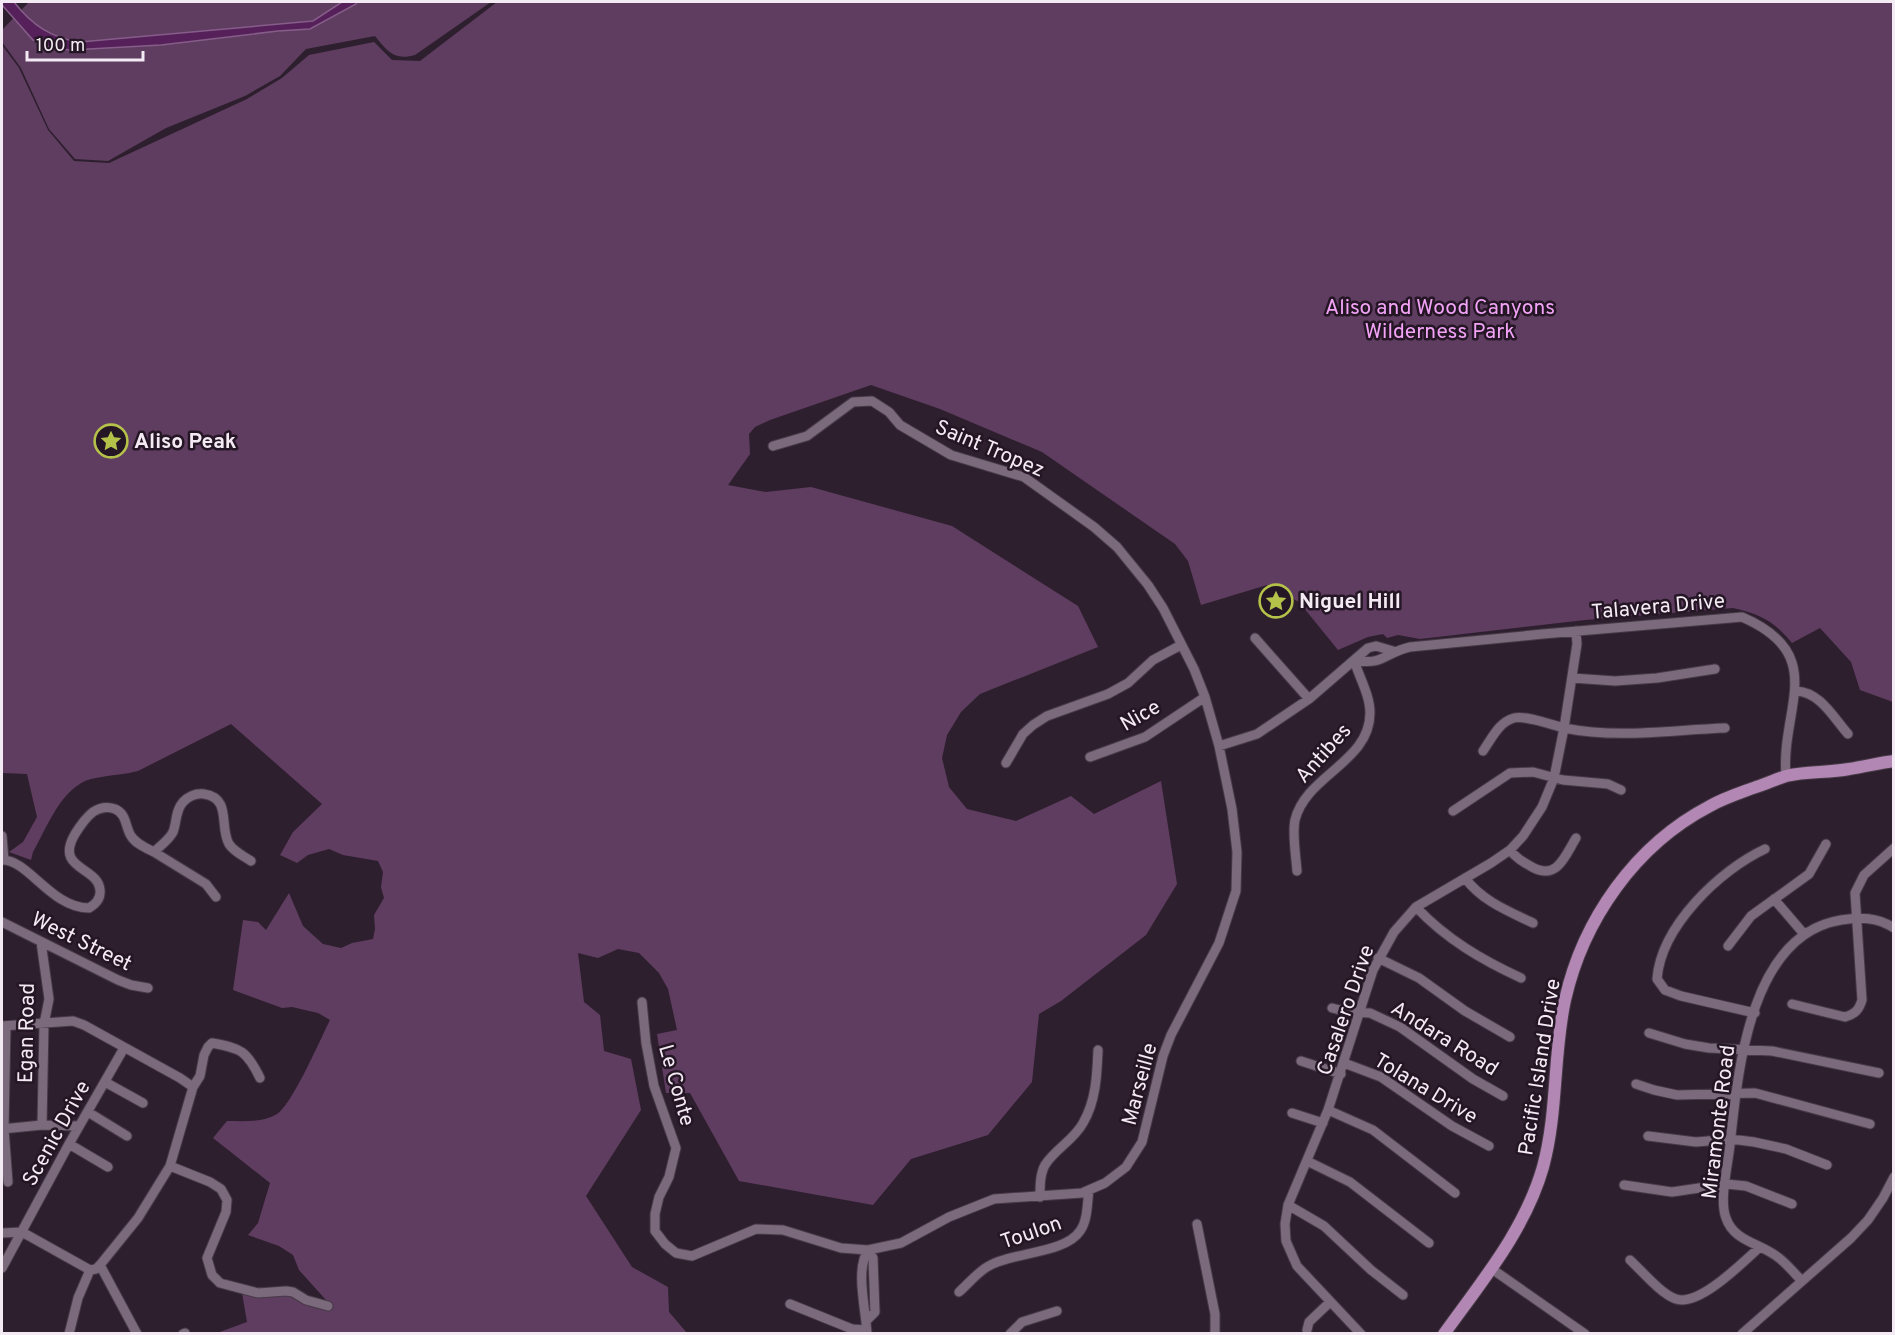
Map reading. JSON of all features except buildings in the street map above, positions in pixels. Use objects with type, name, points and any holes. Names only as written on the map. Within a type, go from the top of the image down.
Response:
[{"type":"main road","name":"Pacific Island Drive","points":[[1444,1334],[1492,1269],[1519,1226],[1543,1167],[1551,1127],[1565,1001],[1586,936],[1600,910],[1650,849],[1690,817],[1711,805],[1786,776],[1849,770],[1893,761]]},
{"type":"street","name":"Saint Tropez","points":[[773,446],[807,436],[854,402],[872,401],[890,412],[900,424],[951,455],[1024,477],[1094,526],[1117,547],[1148,585],[1164,608],[1194,669],[1205,697],[1219,746]]},
{"type":"street","name":"Talavera Drive","points":[[1354,660],[1372,662],[1384,659],[1393,651],[1410,647],[1742,617],[1773,634],[1786,648],[1793,664],[1796,691],[1785,759],[1786,776]]},
{"type":"street","name":"Casalero Drive","points":[[1361,1334],[1298,1266],[1288,1247],[1285,1224],[1288,1205],[1328,1110],[1378,958],[1394,932],[1416,907],[1510,850],[1535,820],[1554,778],[1572,678],[1577,644],[1576,631]]},
{"type":"street","points":[[1256,638],[1309,699]]},
{"type":"street","points":[[1006,763],[1023,734],[1033,725],[1047,716],[1108,694],[1128,683],[1153,660],[1181,645]]},
{"type":"street","name":"Talavera Drive","points":[[1219,746],[1257,734],[1309,699],[1368,648],[1376,646],[1393,651]]},
{"type":"street","name":"Antibes","points":[[1297,871],[1295,821],[1302,803],[1312,789],[1354,752],[1363,740],[1370,724],[1371,711],[1367,695],[1354,660]]},
{"type":"street","points":[[1572,678],[1615,681],[1657,678],[1715,669]]},
{"type":"street","points":[[1796,691],[1806,691],[1818,699],[1848,734]]},
{"type":"street","name":"Nice","points":[[1090,757],[1145,737],[1205,697]]},
{"type":"street","points":[[1483,750],[1498,728],[1518,717],[1564,728],[1617,735],[1725,728]]},
{"type":"street","name":"Marseille","points":[[868,1250],[901,1243],[949,1217],[993,1200],[1066,1195],[1089,1190],[1105,1183],[1126,1167],[1142,1142],[1163,1056],[1171,1035],[1219,943],[1236,891],[1237,852],[1232,810],[1219,746]]},
{"type":"street","points":[[1453,812],[1510,773],[1533,772],[1554,778],[1608,784],[1621,790]]},
{"type":"street","points":[[154,852],[171,834],[182,804],[191,796],[203,794],[212,797],[221,805],[226,836],[231,847],[251,861]]},
{"type":"street","points":[[2,836],[3,860],[11,861],[23,868],[58,898],[86,908],[91,907],[97,902],[100,888],[96,880],[73,861],[70,848],[79,828],[94,811],[107,808],[118,811],[125,819],[132,837],[206,884],[216,897]]},
{"type":"street","points":[[1510,850],[1515,857],[1539,871],[1550,872],[1559,866],[1576,838]]},
{"type":"street","points":[[1728,946],[1751,916],[1809,874],[1826,844]]},
{"type":"street","points":[[1792,1004],[1845,1017],[1853,1014],[1859,1008],[1862,1000],[1855,893],[1864,875],[1893,848]]},
{"type":"street","points":[[1755,1013],[1681,996],[1665,990],[1657,979],[1663,952],[1680,921],[1718,880],[1746,858],[1766,849]]},
{"type":"street","points":[[1465,878],[1490,903],[1533,923]]},
{"type":"street","points":[[1774,899],[1804,934]]},
{"type":"street","points":[[1416,907],[1455,942],[1491,964],[1521,978]]},
{"type":"street","name":"Miramonte Road","points":[[1802,1280],[1778,1257],[1740,1237],[1730,1227],[1725,1216],[1726,1184],[1743,1050],[1763,988],[1781,956],[1804,934],[1834,921],[1857,917],[1891,923]]},
{"type":"street","name":"West Street","points":[[2,922],[118,980],[148,988]]},
{"type":"street","name":"Egan Road","points":[[41,942],[49,999],[44,1024],[42,1125]]},
{"type":"street","points":[[1378,958],[1419,978],[1465,1011],[1510,1037]]},
{"type":"street","name":"Le Conte","points":[[642,1002],[646,1043],[654,1086],[676,1148],[669,1177],[659,1197],[655,1215],[656,1231],[665,1244],[676,1253],[692,1256],[756,1229],[783,1230],[841,1248],[868,1250]]},
{"type":"street","name":"Andara Road","points":[[1332,1008],[1348,1012],[1370,1013],[1400,1027],[1503,1096]]},
{"type":"street","points":[[8,1182],[3,1129],[4,1026],[73,1021],[180,1077],[193,1087]]},
{"type":"street","points":[[1649,1033],[1685,1044],[1709,1048],[1772,1051],[1879,1073]]},
{"type":"street","points":[[2,1233],[22,1232],[90,1270],[96,1269],[138,1218],[170,1166],[193,1087],[200,1076],[207,1047],[212,1043],[231,1046],[244,1052],[260,1078]]},
{"type":"street","name":"Scenic Drive","points":[[2,1268],[124,1048]]},
{"type":"street","points":[[1040,1197],[1042,1174],[1046,1164],[1074,1138],[1090,1110],[1097,1080],[1098,1050]]},
{"type":"street","name":"Tolana Drive","points":[[1301,1061],[1341,1074]]},
{"type":"street","name":"Tolana Drive","points":[[1344,1063],[1381,1077],[1452,1126],[1489,1146]]},
{"type":"street","points":[[105,1082],[143,1103]]},
{"type":"street","points":[[1636,1084],[1677,1095],[1755,1093],[1870,1124]]},
{"type":"street","points":[[1328,1110],[1373,1130],[1455,1193]]},
{"type":"street","points":[[88,1112],[127,1136]]},
{"type":"street","points":[[1292,1113],[1323,1123]]},
{"type":"street","points":[[3,1129],[42,1125],[79,1126]]},
{"type":"street","points":[[1648,1136],[1696,1142],[1731,1139],[1770,1145],[1827,1164]]},
{"type":"street","points":[[69,1144],[108,1167]]},
{"type":"street","points":[[1306,1161],[1350,1182],[1429,1243]]},
{"type":"street","points":[[170,1166],[210,1182],[221,1189],[227,1200],[226,1212],[207,1258],[212,1275],[220,1283],[258,1293],[293,1292],[306,1300],[328,1306]]},
{"type":"street","points":[[1742,1334],[1851,1238],[1868,1220],[1883,1198],[1893,1177]]},
{"type":"street","points":[[1624,1185],[1672,1192],[1726,1184],[1746,1186],[1792,1204]]},
{"type":"street","name":"Toulon","points":[[959,1292],[987,1266],[1056,1246],[1074,1238],[1081,1231],[1085,1221],[1089,1190]]},
{"type":"street","points":[[1288,1205],[1324,1226],[1371,1270],[1403,1295]]},
{"type":"street","points":[[1197,1224],[1215,1314],[1215,1334]]},
{"type":"street","points":[[1630,1260],[1667,1294],[1678,1300],[1689,1300],[1701,1294],[1760,1247]]},
{"type":"street","points":[[790,1304],[852,1329],[866,1332],[867,1320],[863,1309],[863,1258],[868,1250]]},
{"type":"street","points":[[100,1265],[137,1334]]},
{"type":"street","points":[[1492,1269],[1580,1332]]},
{"type":"street","points":[[69,1334],[75,1307],[90,1270]]},
{"type":"street","points":[[1307,1330],[1309,1322],[1330,1302]]},
{"type":"street","points":[[1010,1334],[1022,1322],[1057,1311]]},
{"type":"green space","points":[[29,2],[491,2],[415,55],[408,57],[396,56],[375,36],[306,49],[280,76],[245,96],[166,128],[108,161],[75,159],[49,129],[21,68],[2,42],[2,30]]},
{"type":"green space","name":"Aliso and Wood Canyons Wilderness Park","points":[[497,2],[1893,2],[1893,702],[1860,690],[1851,662],[1820,628],[1792,643],[1779,629],[1766,620],[1733,608],[1585,620],[1420,639],[1398,635],[1387,638],[1383,634],[1368,637],[1338,650],[1299,602],[1267,585],[1201,605],[1188,561],[1175,544],[1042,452],[940,409],[871,385],[770,420],[755,427],[749,434],[750,454],[728,485],[766,492],[811,487],[952,526],[1078,606],[1098,647],[980,694],[961,712],[947,735],[942,758],[949,787],[967,809],[1016,821],[1071,796],[1094,814],[1161,781],[1177,884],[1146,935],[1061,1001],[1039,1014],[1032,1082],[988,1135],[911,1159],[873,1205],[739,1181],[690,1093],[666,1093],[657,1034],[677,1030],[668,989],[659,973],[639,953],[618,949],[598,958],[578,953],[584,1002],[600,1015],[604,1051],[631,1059],[641,1110],[586,1196],[632,1267],[668,1287],[669,1312],[687,1333],[217,1333],[247,1322],[241,1287],[282,1288],[319,1304],[326,1300],[299,1270],[293,1255],[279,1246],[248,1235],[258,1223],[270,1183],[213,1138],[227,1121],[265,1119],[277,1114],[283,1108],[298,1085],[330,1020],[318,1013],[292,1007],[282,1008],[233,990],[243,920],[258,922],[266,930],[289,893],[303,926],[323,944],[341,948],[352,943],[373,939],[374,915],[384,898],[381,887],[383,872],[378,861],[343,855],[329,849],[308,855],[297,863],[280,855],[293,832],[322,804],[231,724],[138,771],[80,783],[63,799],[56,810],[31,860],[9,852],[23,842],[37,817],[27,774],[2,773],[2,45],[19,68],[48,130],[74,161],[109,163],[247,99],[282,78],[309,55],[374,42],[392,60],[420,61]]},
{"type":"shaded area","points":[[2,2],[14,2],[35,24],[51,34],[80,42],[313,21],[342,2],[357,2],[310,29],[161,45],[71,50],[52,48],[33,40],[2,5]]},
{"type":"place","name":"Aliso Peak","points":[[111,441]]},
{"type":"place","name":"Niguel Hill","points":[[1276,601]]}]
